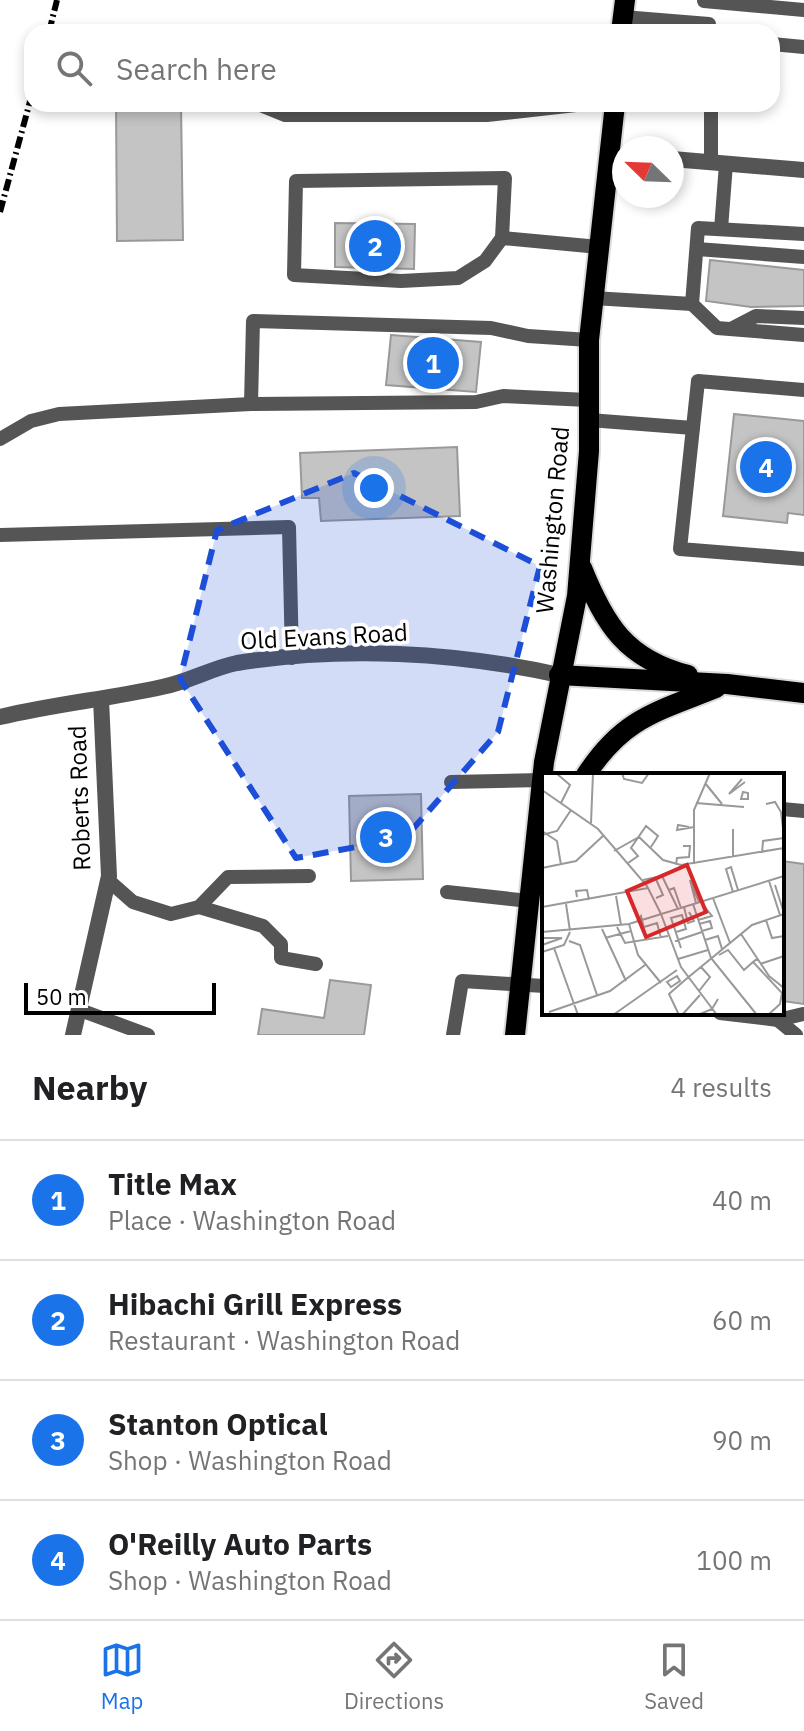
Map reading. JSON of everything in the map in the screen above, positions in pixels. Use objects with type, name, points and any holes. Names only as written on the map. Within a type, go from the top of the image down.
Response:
[{"type":"main road","name":"Washington Road","points":[[615,112],[616,136]]},
{"type":"main road","name":"Washington Road","points":[[543,773],[559,675],[577,596],[589,340],[599,247],[612,174]]},
{"type":"main road","points":[[580,563],[598,609],[619,636],[654,666],[727,684]]},
{"type":"main road","points":[[559,675],[727,684],[804,693]]},
{"type":"main road","points":[[587,773],[598,756],[628,725],[727,684]]},
{"type":"main road","name":"Washington Road","points":[[515,1035],[529,901],[539,849],[542,780]]},
{"type":"street","points":[[684,160],[804,170]]},
{"type":"street","name":"Old Evans Road","points":[[0,717],[56,703],[101,699],[165,687],[234,664],[292,658],[368,655],[492,660],[559,675]]},
{"type":"street","name":"Roberts Road","points":[[73,1035],[108,880],[101,699]]},
{"type":"lane","points":[[709,24],[704,0],[804,10]]},
{"type":"lane","points":[[623,16],[681,24]]},
{"type":"lane","points":[[780,45],[804,47]]},
{"type":"lane","points":[[278,112],[285,115],[487,115],[514,112]]},
{"type":"lane","points":[[712,112],[721,229]]},
{"type":"lane","points":[[505,178],[502,238],[485,261],[458,278],[401,281],[294,275],[296,181],[505,178]]},
{"type":"lane","points":[[692,304],[698,228],[804,234]]},
{"type":"lane","points":[[502,238],[599,247]]},
{"type":"lane","points":[[697,249],[804,257]]},
{"type":"lane","points":[[593,298],[692,304],[717,328],[804,335]]},
{"type":"lane","points":[[731,329],[756,316],[804,318]]},
{"type":"lane","points":[[251,404],[253,321],[491,328],[528,336],[589,340]]},
{"type":"lane","points":[[804,390],[698,381],[680,549],[804,559]]},
{"type":"lane","points":[[0,439],[31,421],[59,414],[251,404],[476,402],[503,396],[693,428]]},
{"type":"lane","points":[[0,535],[289,527],[292,658]]},
{"type":"lane","points":[[451,782],[542,780]]},
{"type":"lane","points":[[784,809],[804,811]]},
{"type":"lane","points":[[199,907],[228,877],[309,876]]},
{"type":"lane","points":[[108,880],[133,902],[171,914],[199,907],[263,926],[281,944],[281,958],[316,964]]},
{"type":"lane","points":[[447,892],[529,901]]},
{"type":"lane","points":[[453,1035],[462,981],[542,986]]},
{"type":"lane","points":[[80,1010],[107,1023],[148,1035]]},
{"type":"lane","points":[[737,1015],[778,1020],[803,1014]]},
{"type":"lane","points":[[778,1020],[796,1035]]},
{"type":"highlighted area","points":[[354,473],[540,566],[498,732],[405,838],[296,858],[180,679],[217,530]]},
{"type":"building","points":[[116,112],[181,112],[183,240],[117,241]]},
{"type":"building","points":[[335,223],[415,224],[414,269],[335,267]]},
{"type":"building","points":[[710,260],[804,270],[804,306],[751,307],[706,301]]},
{"type":"building","points":[[391,335],[481,342],[476,392],[386,385]]},
{"type":"building","points":[[734,414],[804,421],[804,515],[788,513],[787,523],[723,516]]},
{"type":"building","points":[[457,447],[460,516],[321,521],[319,498],[302,498],[300,453]]},
{"type":"building","points":[[421,794],[423,879],[351,881],[349,796]]},
{"type":"building","points":[[784,861],[804,864],[804,1004],[784,1001]]},
{"type":"building","points":[[330,980],[371,985],[364,1035],[258,1035],[262,1009],[324,1018]]},
{"type":"railway","points":[[51,24],[57,0]]},
{"type":"railway","points":[[0,212],[27,112]]},
{"type":"place","name":"Hibachi Grill Express","points":[[375,246]]},
{"type":"place","name":"Title Max","points":[[433,363]]},
{"type":"place","name":"O'Reilly Auto Parts","points":[[766,467]]},
{"type":"place","name":"Stanton Optical","points":[[386,837]]}]
